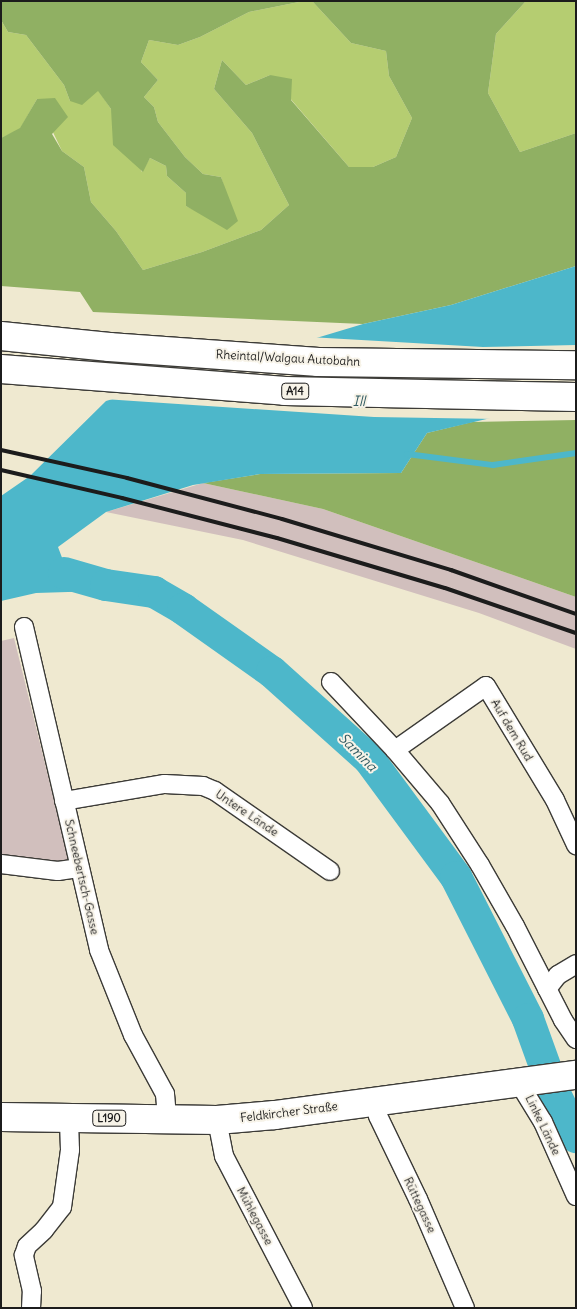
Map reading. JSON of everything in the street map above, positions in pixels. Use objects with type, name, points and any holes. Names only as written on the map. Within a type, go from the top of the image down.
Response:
[{"type":"main road","name":"Rheintal/Walgau Autobahn","points":[[1,336],[110,347],[318,362],[576,365]]},
{"type":"main road","name":"A14","points":[[1,369],[285,391],[576,397]]},
{"type":"main road","name":"Feldkircher Straße","points":[[1,1117],[217,1120],[375,1102],[576,1075]]},
{"type":"street","name":"Schneebertsch-Gasse","points":[[24,627],[99,950],[134,1035],[166,1094],[167,1118]]},
{"type":"street","points":[[331,682],[395,750],[440,803],[480,865],[515,926],[562,1020],[576,1039]]},
{"type":"street","name":"Auf dem Rud","points":[[395,750],[486,686],[555,800],[576,845]]},
{"type":"street","name":"Untere Lände","points":[[64,801],[165,784],[203,786],[215,790],[330,871]]},
{"type":"street","points":[[1,864],[58,871],[80,868]]},
{"type":"street","points":[[547,990],[558,975],[576,964]]},
{"type":"street","name":"Linke Lände","points":[[523,1082],[576,1196]]},
{"type":"street","name":"Rüttegasse","points":[[375,1102],[378,1116],[425,1216],[465,1308]]},
{"type":"street","points":[[31,1308],[32,1290],[24,1255],[27,1246],[44,1230],[62,1207],[70,1150],[69,1117]]},
{"type":"street","name":"Mühlegasse","points":[[217,1120],[224,1156],[303,1308]]},
{"type":"shaded area","points":[[203,483],[323,509],[576,597],[576,649],[479,613],[243,540],[106,512]]},
{"type":"shaded area","points":[[14,638],[72,873],[1,863],[1,641]]},
{"type":"green space","points":[[1,1],[304,1],[249,12],[200,37],[178,45],[149,40],[141,62],[158,80],[144,97],[154,107],[158,122],[185,157],[203,174],[221,177],[238,221],[227,230],[186,206],[186,193],[167,176],[166,166],[150,158],[143,172],[113,145],[111,109],[98,91],[82,105],[70,101],[64,85],[26,35],[8,32],[1,20]]},
{"type":"green space","points":[[312,1],[351,43],[386,51],[389,76],[412,118],[396,157],[373,167],[349,167],[270,75],[246,85],[222,60],[214,89],[252,133],[289,205],[261,230],[202,252],[143,270],[116,231],[91,202],[84,167],[62,151],[37,99],[20,129],[1,138],[1,20],[8,32],[26,35],[64,85],[70,101],[98,90],[111,109],[142,172],[150,158],[166,166],[167,176],[186,193],[186,206],[205,215],[226,193],[221,177],[203,174],[185,157],[158,122],[154,107],[144,97],[158,80],[141,62],[149,40],[178,45],[200,37],[249,12]]},
{"type":"green space","points":[[312,1],[526,1],[496,34],[488,93],[520,152],[576,133],[576,266],[451,305],[363,324],[93,312],[80,292],[1,286],[1,138],[20,128],[37,99],[55,98],[68,117],[52,134],[62,151],[84,167],[91,202],[116,231],[143,270],[202,252],[261,230],[289,205],[252,133],[214,89],[222,60],[246,85],[270,75],[292,79],[291,100],[349,167],[373,167],[396,157],[412,118],[389,76],[386,51],[351,43]]},
{"type":"green space","points":[[526,1],[576,1],[576,133],[520,152],[488,93],[496,34]]},
{"type":"green space","points":[[576,420],[576,597],[323,509],[203,483],[260,474],[401,473],[427,433],[472,422]]},
{"type":"water","name":"Ill","points":[[576,266],[576,398],[427,433],[401,473],[260,474],[193,485],[106,512],[58,547],[64,563],[100,573],[106,585],[100,591],[36,593],[1,601],[1,496],[30,476],[106,401],[363,324],[451,305]]},
{"type":"pier","points":[[309,337],[483,347],[576,345],[576,401],[496,419],[374,417],[104,399]]},
{"type":"waterway","points":[[407,454],[493,465],[576,453]]},
{"type":"waterway","name":"Samina","points":[[64,573],[106,585],[154,592],[183,609],[272,672],[369,759],[456,877],[528,1019],[555,1094],[576,1137]]},
{"type":"railway","points":[[1,450],[127,478],[282,519],[451,570],[576,614]]},
{"type":"railway","points":[[1,470],[122,498],[277,538],[445,588],[576,633]]}]
